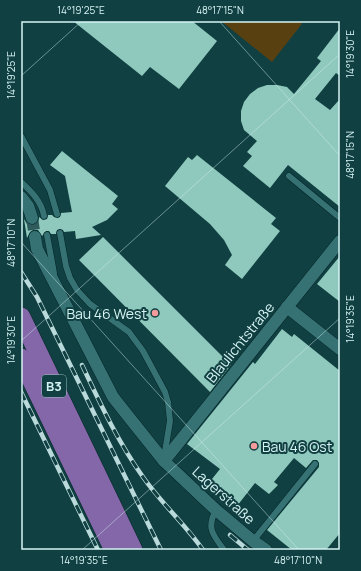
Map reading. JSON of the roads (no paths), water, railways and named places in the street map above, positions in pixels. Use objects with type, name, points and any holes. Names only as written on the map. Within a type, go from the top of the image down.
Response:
[{"type":"main road","name":"B3","points":[[21,318],[79,458],[114,550]]},
{"type":"main road","name":"B3","points":[[21,358],[133,550]]},
{"type":"street","points":[[21,197],[28,206],[32,218]]},
{"type":"street","name":"Lagerstraße","points":[[35,237],[37,249],[113,397],[164,461],[216,510],[266,550]]},
{"type":"street","name":"Blaulichtstraße","points":[[164,461],[340,241]]},
{"type":"street","points":[[287,307],[340,349]]},
{"type":"lane","points":[[21,136],[50,190],[57,214]]},
{"type":"lane","points":[[288,176],[340,218]]},
{"type":"lane","points":[[21,182],[36,197],[44,212],[44,216]]},
{"type":"lane","points":[[60,233],[66,266],[70,278],[77,290],[90,304],[129,332],[144,351],[165,392],[168,402],[170,421],[164,461]]},
{"type":"lane","points":[[48,235],[56,285]]},
{"type":"lane","points":[[253,541],[315,464]]},
{"type":"lane","points":[[216,510],[211,519],[212,534],[224,550]]},
{"type":"tunnel","points":[[32,218],[35,237]]},
{"type":"railway","points":[[21,272],[37,297],[161,550]]},
{"type":"railway","points":[[82,365],[110,422],[134,464],[157,496],[189,531],[203,550]]},
{"type":"railway","points":[[21,392],[98,550]]},
{"type":"railway","points":[[230,535],[248,550]]},
{"type":"place","name":"Bau 46 West","points":[[155,313]]},
{"type":"place","name":"Bau 46 Ost","points":[[254,446]]}]
